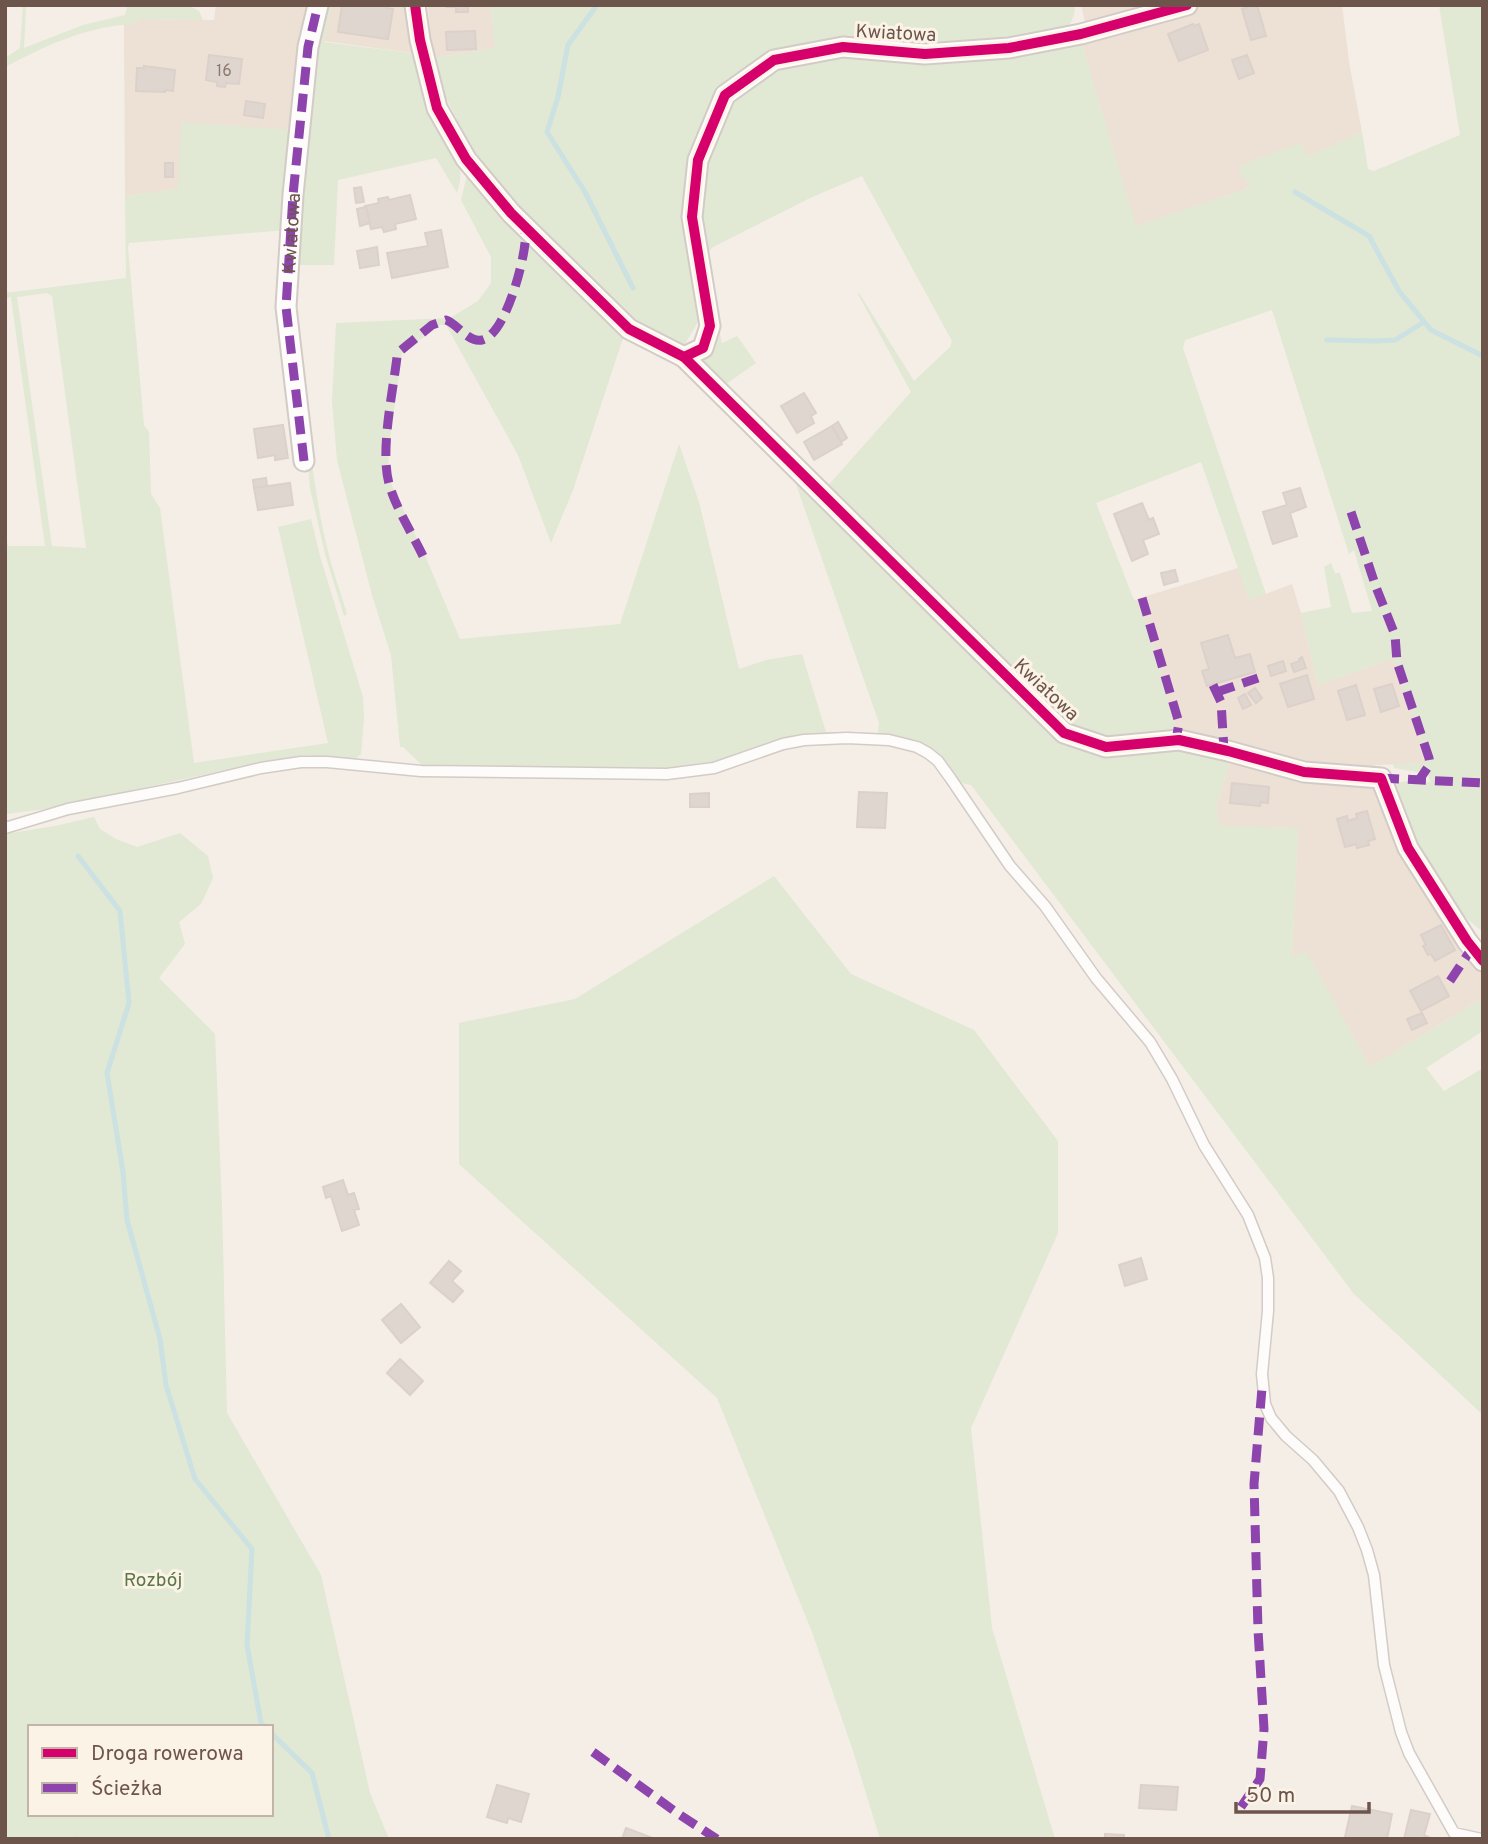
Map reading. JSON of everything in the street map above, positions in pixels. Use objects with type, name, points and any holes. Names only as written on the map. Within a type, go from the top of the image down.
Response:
[{"type":"street","name":"Kwiatowa","points":[[304,461],[286,307],[293,195],[308,47],[318,5]]},
{"type":"street","name":"Kwiatowa","points":[[415,5],[420,40],[437,108],[466,159],[511,213],[629,329],[684,357],[1064,733],[1106,747],[1179,740],[1304,772],[1381,778],[1408,848],[1466,941],[1483,961]]},
{"type":"street","name":"Kwiatowa","points":[[684,357],[703,348],[710,326],[692,217],[698,160],[725,95],[774,60],[843,47],[925,54],[1009,48],[1081,34],[1187,5]]},
{"type":"lane","points":[[5,828],[68,809],[301,762],[327,762],[421,772],[667,774],[714,768],[783,744],[804,740],[889,740],[917,747],[928,753],[938,761],[1010,866],[1045,906],[1096,978],[1150,1042],[1172,1079],[1203,1144],[1248,1215],[1265,1258],[1268,1278],[1262,1374],[1265,1404],[1271,1418],[1286,1436],[1313,1460],[1346,1503],[1367,1550],[1374,1575],[1384,1665],[1391,1699],[1409,1753],[1454,1833],[1481,1839]]},
{"type":"shaded area","points":[[216,5],[315,5],[297,130],[178,189],[125,196],[124,24],[137,24],[139,19],[214,20]]},
{"type":"shaded area","points":[[332,5],[411,5],[419,54],[324,41]]},
{"type":"shaded area","points":[[428,5],[490,5],[495,48],[434,58]]},
{"type":"shaded area","points":[[1081,5],[1342,5],[1362,132],[1240,191],[1136,227],[1081,41],[1089,39]]},
{"type":"shaded area","points":[[1238,568],[1249,600],[1292,584],[1318,685],[1393,658],[1428,763],[1375,765],[1375,780],[1483,963],[1483,998],[1370,1067],[1306,951],[1292,958],[1298,828],[1220,826],[1216,808],[1232,755],[1174,733],[1174,723],[1150,633],[1138,603],[1137,599]]},
{"type":"green space","points":[[23,5],[26,5],[24,48],[83,25],[125,15],[128,5],[188,5],[199,11],[203,20],[139,19],[137,24],[85,32],[36,51],[5,67],[5,58],[20,48]]},
{"type":"green space","points":[[322,5],[332,5],[324,42],[418,54],[461,158],[457,193],[436,158],[338,180],[334,265],[298,265],[297,330],[311,458],[326,542],[347,614],[344,616],[325,554],[310,488],[293,289],[315,41]]},
{"type":"green space","points":[[490,5],[1075,5],[1074,15],[1067,31],[1063,33],[941,45],[862,39],[759,58],[736,79],[694,157],[704,312],[683,347],[635,323],[521,211],[473,150],[446,98],[434,58],[495,48]]},
{"type":"green space","points":[[1439,5],[1483,5],[1483,932],[1465,917],[1461,917],[1414,848],[1419,845],[1415,836],[1409,839],[1391,788],[1395,783],[1430,782],[1428,774],[1394,768],[1393,764],[1428,763],[1393,658],[1318,685],[1301,613],[1331,607],[1324,567],[1331,563],[1335,573],[1340,573],[1352,613],[1372,611],[1354,550],[1349,554],[1272,310],[1185,340],[1183,348],[1266,594],[1249,600],[1201,462],[1096,503],[1134,600],[1137,600],[1150,633],[1174,723],[1174,733],[1133,740],[1094,737],[1069,724],[825,489],[911,392],[858,294],[914,381],[950,347],[952,341],[862,176],[812,197],[713,247],[708,252],[707,259],[699,202],[703,158],[725,109],[744,87],[766,74],[831,54],[1081,41],[1136,226],[1251,186],[1239,173],[1241,165],[1300,143],[1309,156],[1362,132],[1368,169],[1374,171],[1460,135]]},
{"type":"green space","points":[[181,122],[297,130],[286,230],[129,243],[128,248],[144,425],[149,432],[151,494],[160,508],[194,763],[328,743],[278,527],[311,519],[363,697],[361,754],[354,760],[305,755],[44,809],[7,814],[5,530],[8,546],[45,546],[11,297],[5,298],[5,293],[126,278],[125,196],[178,189]],"holes":[[[47,293],[52,296],[86,548],[52,546],[17,297]]]},
{"type":"green space","points":[[469,167],[626,329],[573,490],[551,543],[518,455],[446,325],[440,325],[402,353],[388,452],[389,473],[392,486],[460,639],[620,624],[679,444],[699,502],[739,669],[766,660],[802,654],[826,732],[878,734],[879,723],[789,464],[1063,736],[1187,747],[1232,755],[1216,808],[1220,825],[1298,828],[1292,958],[1306,950],[1370,1067],[1483,998],[1483,1031],[1426,1068],[1444,1091],[1483,1068],[1483,1415],[1354,1294],[971,785],[962,783],[920,743],[899,736],[827,735],[683,769],[424,767],[400,747],[391,655],[372,595],[337,460],[332,402],[336,323],[450,318],[478,301],[491,283],[491,257],[461,200]]},
{"type":"green space","points":[[717,320],[722,343],[737,336],[756,363],[726,384],[701,358]]},
{"type":"green space","name":"Rozbój","points":[[94,817],[100,829],[137,847],[180,833],[208,856],[213,878],[201,904],[179,922],[185,944],[159,978],[215,1034],[227,1413],[321,1575],[370,1793],[389,1839],[5,1839],[5,834]]},
{"type":"green space","points":[[774,876],[851,974],[974,1030],[1058,1141],[1058,1233],[971,1428],[992,1628],[1055,1839],[880,1839],[812,1632],[717,1398],[459,1164],[459,1023],[575,999]]},
{"type":"building","points":[[342,5],[387,5],[386,8],[393,9],[388,39],[338,32]]},
{"type":"building","points":[[447,5],[475,6],[468,6],[468,12],[456,12],[456,7]]},
{"type":"building","points":[[1257,5],[1266,36],[1251,40],[1242,9]]},
{"type":"building","points":[[1199,24],[1208,50],[1179,61],[1168,34]]},
{"type":"building","points":[[475,31],[476,49],[447,50],[446,32]]},
{"type":"building","points":[[209,55],[242,59],[239,84],[226,83],[225,87],[206,80]]},
{"type":"building","points":[[1247,55],[1254,73],[1239,79],[1232,60]]},
{"type":"building","points":[[144,66],[175,70],[173,91],[136,91],[137,68]]},
{"type":"building","points":[[246,101],[265,104],[263,118],[244,115]]},
{"type":"building","points":[[165,163],[173,163],[173,177],[165,177]]},
{"type":"building","points":[[361,187],[364,202],[356,203],[354,188]]},
{"type":"building","points":[[410,195],[416,219],[395,224],[396,229],[384,232],[382,227],[371,229],[365,206],[379,203],[378,199],[388,197],[389,200]]},
{"type":"building","points":[[366,207],[370,223],[360,226],[357,209]]},
{"type":"building","points":[[441,230],[448,267],[392,278],[387,253],[428,246],[425,233]]},
{"type":"building","points":[[377,247],[379,265],[360,268],[357,251]]},
{"type":"building","points":[[804,393],[816,413],[811,416],[814,423],[797,433],[781,406]]},
{"type":"building","points":[[838,422],[847,438],[841,442],[832,426]]},
{"type":"building","points":[[283,425],[288,458],[275,460],[275,455],[258,458],[254,429]]},
{"type":"building","points":[[832,426],[842,444],[814,460],[804,442]]},
{"type":"building","points":[[266,478],[267,486],[254,488],[253,480]]},
{"type":"building","points":[[290,483],[293,505],[258,510],[254,488]]},
{"type":"building","points":[[1300,488],[1306,507],[1290,513],[1297,536],[1273,544],[1263,512],[1287,505],[1283,493]]},
{"type":"building","points":[[1142,503],[1149,520],[1153,518],[1159,534],[1143,540],[1148,554],[1132,561],[1114,514]]},
{"type":"building","points":[[1175,570],[1178,581],[1164,585],[1161,573]]},
{"type":"building","points":[[1228,635],[1235,658],[1250,654],[1255,672],[1207,686],[1202,671],[1209,669],[1201,643]]},
{"type":"building","points":[[1302,657],[1306,668],[1294,672],[1291,664],[1300,661]]},
{"type":"building","points":[[1283,661],[1286,671],[1271,676],[1268,666]]},
{"type":"building","points":[[1307,675],[1314,699],[1288,707],[1280,684]]},
{"type":"building","points":[[1392,684],[1399,706],[1381,712],[1374,689]]},
{"type":"building","points":[[1356,685],[1365,715],[1347,720],[1338,691]]},
{"type":"building","points":[[1255,688],[1262,698],[1256,703],[1248,693]]},
{"type":"building","points":[[1245,694],[1251,705],[1243,709],[1238,698]]},
{"type":"building","points":[[1232,783],[1269,787],[1268,803],[1261,802],[1260,806],[1230,803]]},
{"type":"building","points":[[859,792],[887,793],[885,828],[857,827]]},
{"type":"building","points":[[709,793],[709,807],[690,807],[690,794]]},
{"type":"building","points":[[1367,811],[1375,839],[1368,841],[1369,845],[1345,847],[1337,819],[1347,816],[1348,821],[1357,818],[1356,814]]},
{"type":"building","points":[[1441,925],[1455,950],[1435,961],[1423,946],[1426,945],[1421,935]]},
{"type":"building","points":[[1438,976],[1449,996],[1421,1011],[1410,991]]},
{"type":"building","points":[[1422,1013],[1427,1023],[1412,1030],[1407,1019]]},
{"type":"building","points":[[343,1180],[348,1195],[354,1193],[359,1209],[354,1210],[359,1225],[342,1231],[331,1196],[326,1198],[323,1187]]},
{"type":"building","points":[[1141,1258],[1147,1279],[1125,1286],[1119,1265]]},
{"type":"building","points":[[449,1261],[461,1271],[452,1281],[463,1291],[453,1302],[430,1283]]},
{"type":"building","points":[[401,1304],[420,1327],[401,1343],[382,1320]]},
{"type":"building","points":[[400,1359],[423,1381],[410,1395],[387,1373]]},
{"type":"building","points":[[497,1785],[529,1794],[521,1822],[508,1818],[507,1823],[487,1817]]},
{"type":"building","points":[[1141,1785],[1178,1787],[1176,1810],[1139,1808]]},
{"type":"building","points":[[1352,1806],[1392,1814],[1387,1839],[1345,1837]]},
{"type":"building","points":[[1411,1810],[1430,1814],[1424,1835],[1432,1839],[1404,1839]]},
{"type":"building","points":[[626,1828],[655,1839],[622,1839]]},
{"type":"building","points":[[1105,1834],[1124,1835],[1124,1839],[1105,1839]]},
{"type":"waterway","points":[[597,5],[568,45],[558,97],[547,132],[585,192],[633,288]]},
{"type":"waterway","points":[[1295,192],[1369,236],[1399,291],[1431,330],[1483,356]]},
{"type":"waterway","points":[[1327,340],[1395,340],[1424,322]]},
{"type":"waterway","points":[[78,856],[120,911],[129,1003],[107,1073],[123,1172],[127,1220],[160,1339],[166,1385],[195,1479],[252,1549],[247,1645],[263,1725]]},
{"type":"waterway","points":[[273,1735],[312,1773],[329,1839]]},
{"type":"marked path","points":[[304,461],[286,307],[293,195],[308,47],[318,5]]},
{"type":"marked path","points":[[423,556],[397,504],[387,473],[386,441],[397,357],[400,351],[432,325],[446,320],[472,339],[482,340],[490,335],[505,313],[517,282],[524,253],[525,227]]},
{"type":"marked path","points":[[1351,512],[1395,635],[1397,662],[1429,758],[1430,764],[1419,780]]},
{"type":"marked path","points":[[1142,598],[1179,723],[1176,740]]},
{"type":"marked path","points":[[1217,692],[1258,678]]},
{"type":"marked path","points":[[1213,685],[1221,702],[1224,750]]},
{"type":"marked path","points":[[1381,778],[1483,783]]},
{"type":"marked path","points":[[1450,981],[1472,948]]},
{"type":"marked path","points":[[1241,1807],[1260,1779],[1264,1729],[1254,1484],[1262,1388]]},
{"type":"marked path","points":[[593,1752],[717,1839]]},
{"type":"cycle path","points":[[415,5],[420,40],[437,108],[466,159],[511,213],[629,329],[684,357],[1064,733],[1106,747],[1179,740],[1304,772],[1381,778],[1408,848],[1467,941],[1483,961]]},
{"type":"cycle path","points":[[684,357],[703,348],[710,326],[692,217],[698,160],[725,95],[774,60],[843,47],[925,54],[1009,48],[1081,34],[1187,5]]}]
